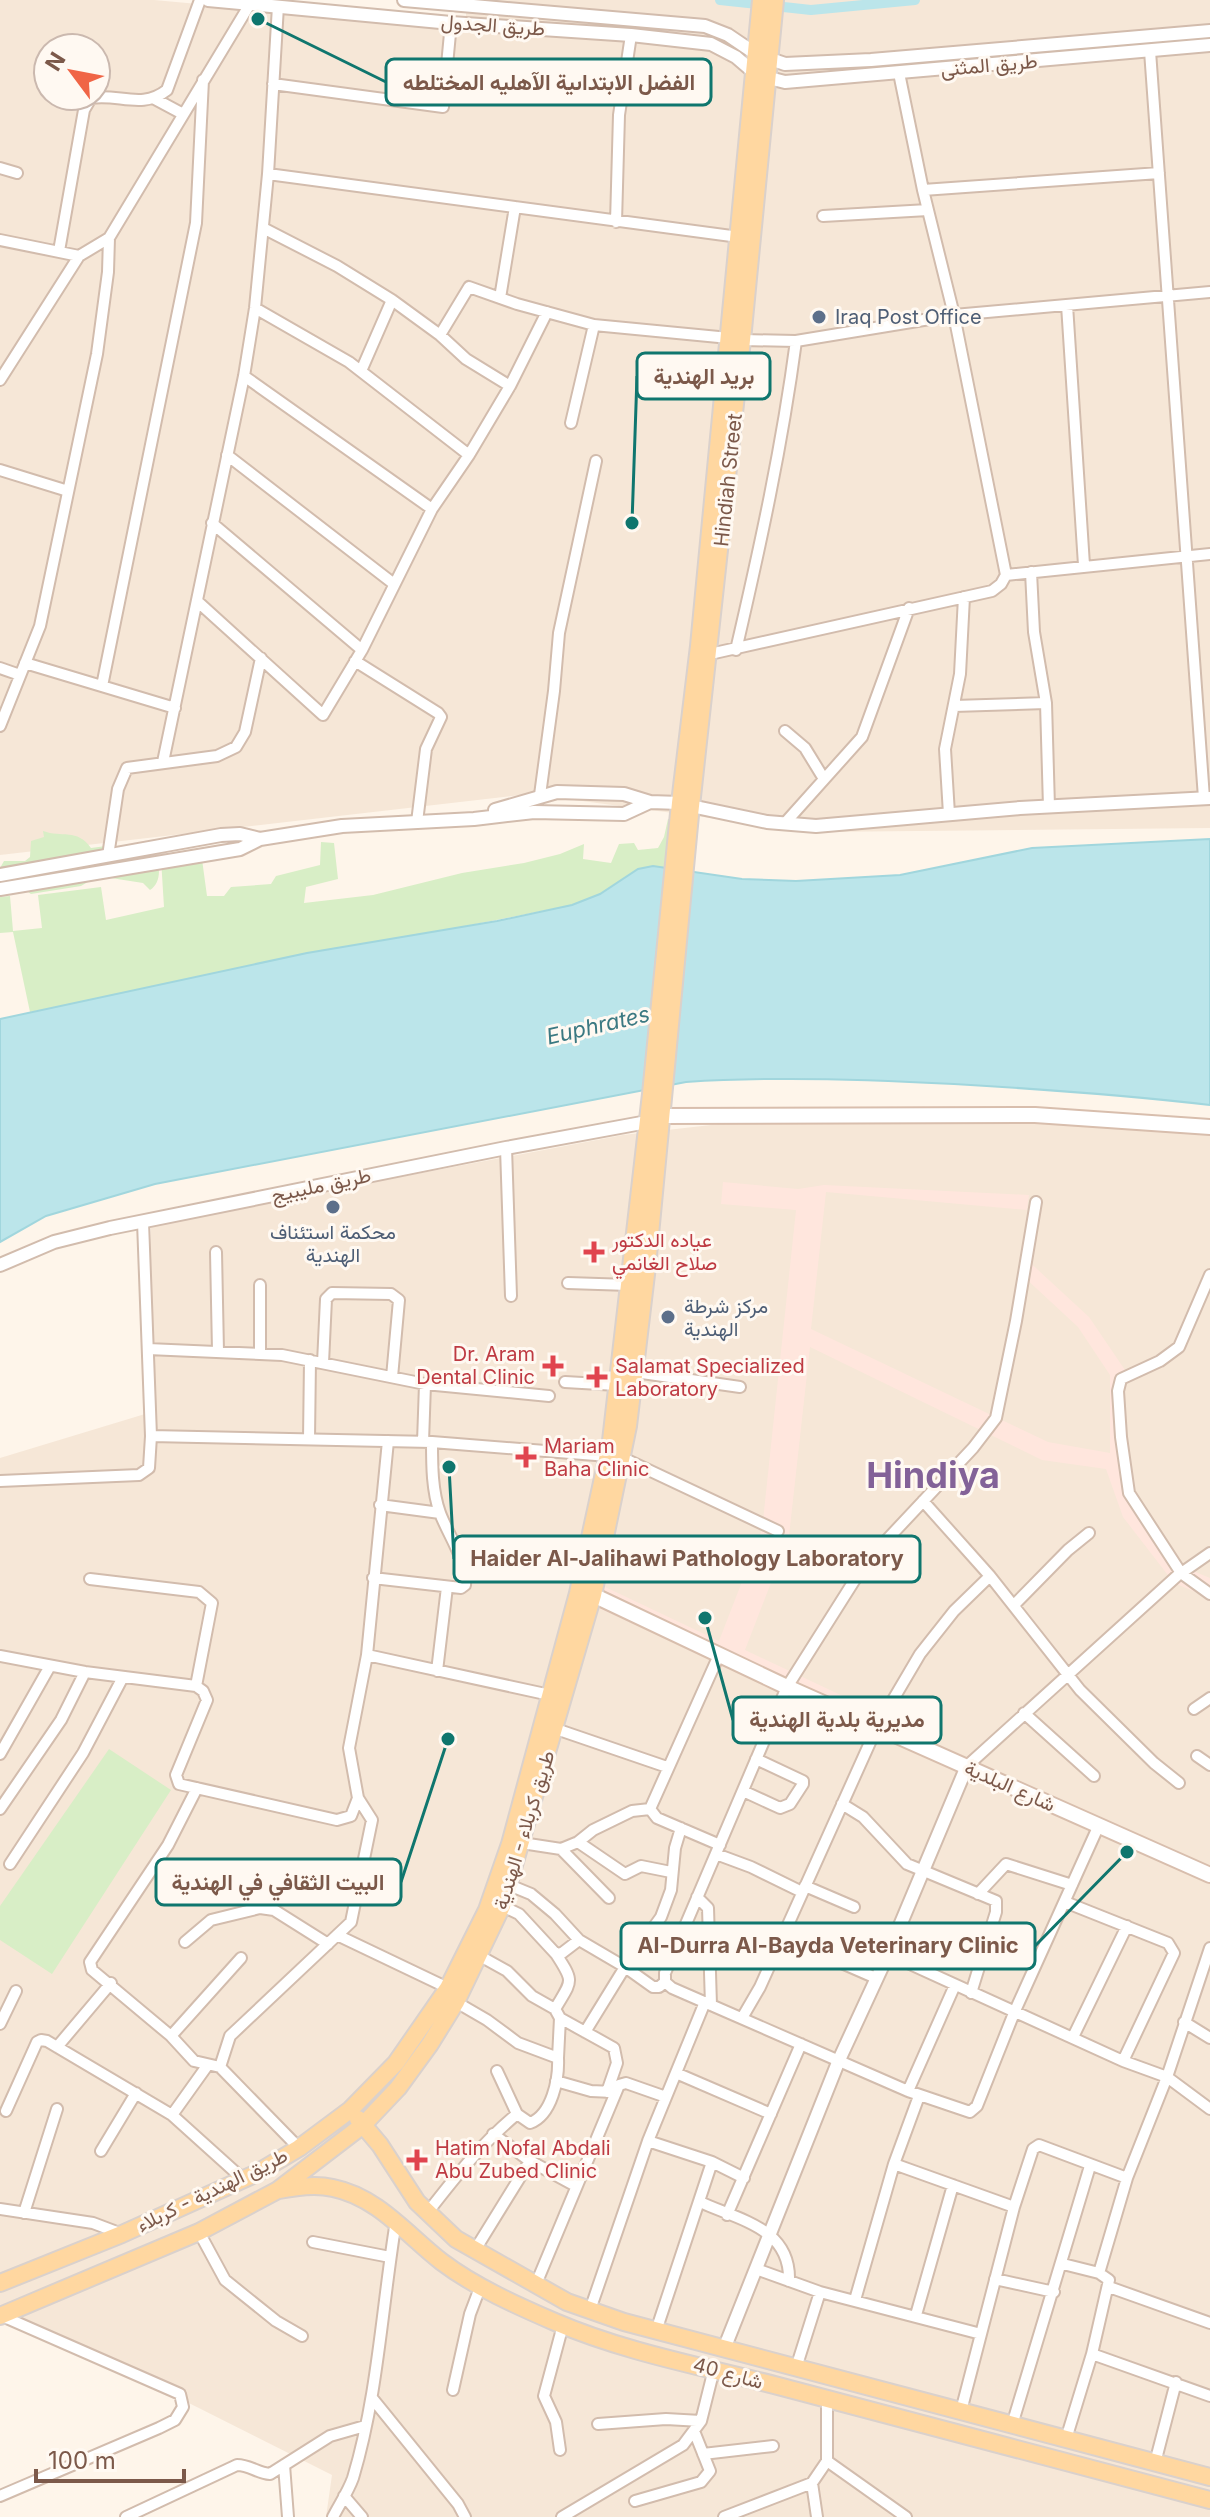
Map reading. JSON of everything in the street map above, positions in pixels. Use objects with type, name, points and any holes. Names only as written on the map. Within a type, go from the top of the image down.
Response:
[{"type":"main road","name":"Hindiah Street","points":[[685,810],[710,654],[765,27],[761,0]]},
{"type":"main road","name":"Hindiah Street","points":[[765,27],[775,0]]},
{"type":"main road","name":"Hindiah Street","points":[[685,810],[699,646],[736,339],[739,237],[761,77]]},
{"type":"main road","name":"طريق كربلاء - الهندية","points":[[0,2316],[199,2232],[278,2190],[363,2125],[398,2088],[452,1995],[480,1956],[509,1885],[593,1595],[615,1457],[635,1372],[654,1119],[685,810]]},
{"type":"main road","points":[[654,1119],[1035,1115],[1210,1127]]},
{"type":"main road","name":"طريق الهندية - كربلاء","points":[[0,2283],[122,2234],[243,2179],[299,2148],[350,2110],[385,2077],[452,1995],[510,1844],[615,1457],[617,1385],[654,1119]]},
{"type":"main road","name":"شارع البلدية","points":[[593,1595],[787,1687],[1210,1875]]},
{"type":"main road","points":[[385,2077],[388,2084],[398,2088]]},
{"type":"main road","name":"شارع 40","points":[[350,2110],[380,2145],[417,2202],[456,2239],[567,2302],[656,2331],[1210,2477]]},
{"type":"main road","name":"شارع 40","points":[[278,2190],[310,2186],[335,2188],[368,2202],[396,2221],[443,2263],[481,2285],[563,2325],[620,2347],[1210,2500]]},
{"type":"main road","points":[[443,2263],[456,2239]]},
{"type":"main road","points":[[82,2250],[77,2257],[77,2266],[82,2273],[90,2276]]},
{"type":"main road","points":[[32,2270],[41,2272],[47,2280],[47,2289],[42,2297]]},
{"type":"main road","points":[[1187,2494],[1192,2472]]},
{"type":"street","points":[[155,99],[167,90],[200,0]]},
{"type":"street","name":"طريق الجدول","points":[[208,0],[711,44],[736,57],[761,77]]},
{"type":"street","name":"طريق الجدول","points":[[404,0],[705,26],[728,35],[762,58]]},
{"type":"street","points":[[0,380],[79,256],[109,238],[250,4]]},
{"type":"street","points":[[163,762],[244,376],[255,308],[268,174],[278,6]]},
{"type":"street","points":[[273,84],[443,107],[451,23]]},
{"type":"street","name":"طريق المثنى","points":[[762,58],[785,64],[871,60],[1210,31]]},
{"type":"street","points":[[616,222],[619,115],[631,35]]},
{"type":"street","name":"طريق المثنى","points":[[761,77],[785,82],[1210,45]]},
{"type":"street","points":[[459,818],[557,792],[624,794],[685,810],[816,826],[949,814],[1207,798],[1150,51]]},
{"type":"street","points":[[710,654],[992,591],[1006,575],[954,315],[923,190],[899,73]]},
{"type":"street","points":[[102,686],[196,223],[203,80]]},
{"type":"street","points":[[59,251],[84,110],[91,98],[155,99],[183,114]]},
{"type":"street","points":[[0,168],[17,173]]},
{"type":"street","points":[[923,190],[1159,173]]},
{"type":"street","points":[[268,174],[739,237]]},
{"type":"street","points":[[500,298],[515,207]]},
{"type":"street","points":[[823,216],[928,210]]},
{"type":"street","points":[[263,228],[337,266],[392,300],[440,335],[466,359],[510,386]]},
{"type":"street","points":[[0,726],[40,626],[97,354],[108,272],[109,238]]},
{"type":"street","points":[[0,240],[79,256]]},
{"type":"street","points":[[440,335],[469,287],[594,325],[736,339],[796,341],[954,315],[1210,292]]},
{"type":"street","points":[[361,371],[392,300]]},
{"type":"street","points":[[1067,305],[1084,565]]},
{"type":"street","points":[[255,308],[361,371],[469,455]]},
{"type":"street","points":[[197,601],[323,715],[362,650],[432,509],[510,386],[547,312]]},
{"type":"street","points":[[571,423],[594,325]]},
{"type":"street","points":[[736,650],[768,515],[786,419],[796,341]]},
{"type":"street","points":[[244,376],[432,509]]},
{"type":"street","points":[[227,455],[394,584]]},
{"type":"street","points":[[540,795],[559,633],[596,461]]},
{"type":"street","points":[[0,470],[68,491]]},
{"type":"street","points":[[212,523],[362,650]]},
{"type":"street","points":[[1006,575],[1210,554]]},
{"type":"street","points":[[1031,572],[1034,632],[1046,703],[1049,807]]},
{"type":"street","points":[[949,814],[945,749],[960,674],[964,597]]},
{"type":"street","points":[[785,823],[862,737],[909,608]]},
{"type":"street","points":[[108,856],[118,789],[127,768],[217,756],[236,747],[245,732],[261,658]]},
{"type":"street","points":[[355,661],[441,717],[426,749],[417,822]]},
{"type":"street","points":[[25,663],[175,708]]},
{"type":"street","points":[[0,668],[20,675]]},
{"type":"street","points":[[954,706],[1046,703]]},
{"type":"street","points":[[785,731],[805,748],[824,779]]},
{"type":"street","points":[[0,889],[240,849],[260,839],[342,826],[534,812],[624,814],[650,802]]},
{"type":"street","points":[[0,875],[221,835],[240,834],[260,839]]},
{"type":"street","name":"طريق مليبيج","points":[[0,1265],[54,1242],[143,1222],[654,1119]]},
{"type":"street","points":[[506,1148],[511,1296]]},
{"type":"street","points":[[1036,1202],[996,1418],[973,1448],[866,1562],[787,1687],[665,1973],[665,1982],[672,1988],[914,2094],[970,2112],[977,2106],[1014,2013],[1099,1825]]},
{"type":"street","points":[[0,1481],[139,1475],[149,1468],[151,1436],[143,1222]]},
{"type":"street","points":[[216,1252],[218,1351]]},
{"type":"street","points":[[1210,1275],[1179,1347],[1160,1361],[1121,1379],[1118,1391],[1129,1493],[1181,1573],[1210,1594]]},
{"type":"street","points":[[568,1283],[629,1285]]},
{"type":"street","points":[[260,1285],[260,1354]]},
{"type":"street","points":[[323,1363],[326,1299],[332,1293],[391,1294],[399,1300],[392,1377]]},
{"type":"street","points":[[148,1349],[260,1354],[310,1360],[425,1384],[549,1396]]},
{"type":"street","points":[[309,1439],[310,1360]]},
{"type":"street","points":[[635,1372],[740,1387]]},
{"type":"street","points":[[565,1382],[617,1385]]},
{"type":"street","points":[[373,1578],[447,1587],[461,1588],[465,1585],[466,1580],[436,1497],[427,1442],[425,1384]]},
{"type":"street","points":[[151,1436],[427,1442],[615,1457],[778,1531]]},
{"type":"street","points":[[220,2067],[230,2036],[351,1922],[372,1820],[358,1798],[349,1748],[367,1655],[388,1441]]},
{"type":"street","points":[[923,1501],[990,1576],[1080,1690],[1154,1763],[1179,1783]]},
{"type":"street","points":[[380,1505],[440,1513]]},
{"type":"street","points":[[1014,1605],[1089,1533]]},
{"type":"street","points":[[724,2349],[839,2060],[888,1954],[967,1766],[1181,1573],[1210,1553]]},
{"type":"street","points":[[742,2018],[760,1987],[877,1727],[920,1654],[954,1611],[990,1576]]},
{"type":"street","points":[[90,1579],[199,1592],[206,1596],[212,1603],[196,1686]]},
{"type":"street","points":[[437,1671],[447,1587]]},
{"type":"street","points":[[367,1655],[550,1695]]},
{"type":"street","points":[[650,1809],[719,1655]]},
{"type":"street","points":[[0,1656],[85,1672],[196,1686],[203,1691],[207,1700],[176,1775],[179,1784],[337,1820],[351,1816],[358,1798]]},
{"type":"street","points":[[0,1754],[50,1666]]},
{"type":"street","points":[[0,1809],[61,1720],[85,1672]]},
{"type":"street","points":[[10,1864],[83,1753],[123,1677]]},
{"type":"street","points":[[1194,1709],[1210,1698]]},
{"type":"street","points":[[1024,1713],[1094,1776]]},
{"type":"street","points":[[556,1729],[667,1767]]},
{"type":"street","points":[[1197,1756],[1210,1765]]},
{"type":"street","points":[[743,1791],[780,1808],[790,1804],[803,1784],[803,1781],[756,1759]]},
{"type":"street","points":[[197,1788],[168,1845],[90,1962],[92,1970],[171,2036],[194,2061],[220,2067],[299,2148]]},
{"type":"street","points":[[842,1804],[863,1817],[907,1864],[996,1901],[971,1993]]},
{"type":"street","points":[[650,1809],[657,1818],[751,1867],[854,1907]]},
{"type":"street","points":[[522,1843],[561,1849],[632,1811],[650,1809]]},
{"type":"street","points":[[585,2032],[625,1967],[661,1917],[671,1890],[671,1872],[681,1828]]},
{"type":"street","points":[[578,1842],[625,1874],[641,1866],[671,1872]]},
{"type":"street","points":[[561,1849],[609,1898]]},
{"type":"street","points":[[978,1894],[1006,1864],[1072,1885]]},
{"type":"street","points":[[509,1885],[531,1894],[579,1940],[653,1987],[665,1982]]},
{"type":"street","points":[[590,2310],[648,2141],[708,2004],[708,1908],[697,1897]]},
{"type":"street","points":[[1065,1902],[1168,1943],[1174,1953],[1123,2061]]},
{"type":"street","points":[[497,2071],[517,2114],[530,2123],[538,2120],[547,2107],[556,2081],[558,2014],[570,1983],[570,1976],[556,1954],[519,1914],[502,1906]]},
{"type":"street","points":[[185,1942],[211,1920],[260,1908],[274,1910],[328,1944]]},
{"type":"street","points":[[1073,2037],[1127,1926]]},
{"type":"street","points":[[337,1935],[452,1995],[518,2043],[558,2058]]},
{"type":"street","points":[[782,1937],[876,1978]]},
{"type":"street","points":[[556,1954],[579,1940]]},
{"type":"street","points":[[1099,2273],[1127,2178],[1167,2077],[1184,2022],[1204,1982],[1210,1948]]},
{"type":"street","points":[[888,1954],[1014,2013],[1167,2077],[1210,2109]]},
{"type":"street","points":[[480,1956],[507,1971],[532,1996],[558,2014],[614,2048],[617,2063],[611,2092],[536,2284]]},
{"type":"street","points":[[171,2036],[241,1958]]},
{"type":"street","points":[[57,2047],[111,1983]]},
{"type":"street","points":[[855,2300],[914,2094],[955,1985]]},
{"type":"street","points":[[0,2024],[16,1991]]},
{"type":"street","points":[[1184,2022],[1210,2038]]},
{"type":"street","points":[[6,2111],[37,2042],[47,2041],[172,2115],[243,2179]]},
{"type":"street","points":[[727,2215],[801,2044]]},
{"type":"street","points":[[172,2115],[207,2066]]},
{"type":"street","points":[[676,2073],[771,2114]]},
{"type":"street","points":[[556,2081],[591,2091],[611,2092],[626,2083],[666,2097]]},
{"type":"street","points":[[101,2151],[136,2093]]},
{"type":"street","points":[[24,2213],[57,2109]]},
{"type":"street","points":[[428,2212],[464,2165],[517,2114]]},
{"type":"street","points":[[493,2134],[530,2161],[576,2186]]},
{"type":"street","points":[[648,2141],[712,2162],[744,2178]]},
{"type":"street","points":[[961,2411],[1014,2207],[1033,2149],[1039,2145],[1127,2178]]},
{"type":"street","points":[[475,2250],[530,2161]]},
{"type":"street","points":[[656,2331],[712,2162]]},
{"type":"street","points":[[894,2164],[1014,2207]]},
{"type":"street","points":[[1012,2425],[1063,2264],[1090,2166]]},
{"type":"street","points":[[916,2315],[953,2185]]},
{"type":"street","points":[[700,2202],[770,2233],[784,2253],[789,2266],[789,2281]]},
{"type":"street","points":[[0,2209],[93,2223],[122,2234]]},
{"type":"street","points":[[333,2517],[352,2481],[372,2398],[396,2221]]},
{"type":"street","points":[[199,2232],[225,2280],[276,2321],[302,2336]]},
{"type":"street","points":[[313,2242],[390,2257]]},
{"type":"street","points":[[1063,2264],[1099,2273],[1109,2280],[1092,2354],[1066,2439]]},
{"type":"street","points":[[756,2269],[820,2292],[981,2334]]},
{"type":"street","points":[[995,2279],[1054,2292]]},
{"type":"street","points":[[453,2390],[470,2314],[481,2285]]},
{"type":"street","points":[[1109,2287],[1210,2323]]},
{"type":"street","points":[[796,2368],[820,2292]]},
{"type":"street","points":[[0,2316],[180,2394],[183,2407],[175,2420],[159,2428],[0,2496]]},
{"type":"street","points":[[560,2450],[556,2422],[544,2396],[563,2325]]},
{"type":"street","points":[[1092,2354],[1210,2396]]},
{"type":"street","points":[[562,2517],[683,2445],[701,2421],[714,2369]]},
{"type":"street","points":[[1155,2463],[1176,2382]]},
{"type":"street","points":[[372,2398],[458,2504],[465,2517]]},
{"type":"street","points":[[724,2517],[812,2483],[827,2461],[827,2399]]},
{"type":"street","points":[[598,2424],[666,2419],[701,2421]]},
{"type":"street","points":[[126,2517],[237,2465],[246,2465],[260,2474],[270,2474],[330,2436],[365,2426]]},
{"type":"street","points":[[635,2501],[701,2482],[710,2471],[694,2431]]},
{"type":"street","points":[[703,2454],[773,2446]]},
{"type":"street","points":[[827,2461],[906,2517]]},
{"type":"street","points":[[284,2465],[288,2517]]},
{"type":"street","points":[[812,2483],[815,2516]]},
{"type":"street","points":[[344,2496],[362,2517]]},
{"type":"shaded area","points":[[0,0],[154,0],[466,28],[466,0],[1210,0],[1210,828],[816,832],[529,794],[0,855]]},
{"type":"shaded area","points":[[871,1107],[1210,1129],[1210,2517],[326,2517],[332,2475],[0,2308],[0,1458],[145,1414],[151,1224],[623,1135]]},
{"type":"shaded area","points":[[723,1182],[798,1189],[824,1185],[1029,1195],[1027,1210],[826,1192],[811,1329],[1048,1442],[1110,1453],[1110,1375],[1078,1327],[1023,1276],[1024,1257],[1089,1317],[1125,1370],[1123,1455],[1140,1508],[1186,1568],[1210,1578],[1210,1598],[1174,1583],[1123,1517],[1106,1469],[1042,1460],[810,1347],[789,1536],[745,1650],[881,1714],[870,1731],[594,1606],[601,1585],[719,1641],[762,1530],[796,1210],[721,1204]]},
{"type":"green space","points":[[668,819],[673,820],[667,867],[638,869],[600,894],[572,905],[30,1012],[13,932],[0,933],[0,897],[10,896],[13,931],[42,928],[38,895],[101,887],[106,920],[164,907],[161,859],[201,852],[207,896],[224,896],[231,887],[271,884],[276,876],[320,865],[321,842],[334,843],[338,879],[306,887],[304,903],[373,895],[462,873],[524,863],[584,844],[583,859],[611,863],[619,844],[634,843],[638,850],[658,848]]},
{"type":"green space","points":[[43,831],[75,836],[91,848],[106,846],[108,862],[135,855],[156,859],[158,880],[150,890],[143,883],[98,876],[81,886],[31,894],[21,887],[0,885],[0,868],[4,861],[25,861],[30,857],[31,841],[44,837]]},
{"type":"green space","points":[[109,1749],[171,1790],[52,1974],[0,1940],[0,1906]]},
{"type":"water","name":"Euphrates","points":[[1210,839],[1210,1105],[1050,1090],[887,1081],[786,1079],[686,1082],[155,1184],[46,1216],[0,1242],[0,1019],[307,953],[572,905],[600,894],[638,869],[653,866],[742,879],[796,881],[900,875],[1032,848]]},
{"type":"waterway","points":[[720,0],[811,10],[915,0]]},
{"type":"place","name":"الفضل الابتداىية الآهليه المختلطه","points":[[258,19]]},
{"type":"place","name":"Iraq Post Office","points":[[819,317]]},
{"type":"place","name":"بريد الهندية","points":[[632,523]]},
{"type":"place","name":"محكمة استئناف الهندية","points":[[333,1207]]},
{"type":"place","name":"عياده الدكتور صلاح الغانمي","points":[[594,1252]]},
{"type":"place","name":"مركز شرطة الهندية","points":[[668,1317]]},
{"type":"place","name":"Dr. Aram Dental Clinic","points":[[553,1366]]},
{"type":"place","name":"Salamat Specialized Laboratory","points":[[597,1377]]},
{"type":"place","name":"Mariam Baha Clinic","points":[[526,1457]]},
{"type":"place","name":"Haider Al-Jalihawi Pathology Laboratory","points":[[449,1467]]},
{"type":"place","name":"مديرية بلدية الهندية","points":[[705,1618]]},
{"type":"place","name":"البيت الثقافي في الهندية","points":[[448,1739]]},
{"type":"place","name":"Al-Durra Al-Bayda Veterinary Clinic","points":[[1127,1852]]},
{"type":"place","name":"Hatim Nofal Abdali Abu Zubed Clinic","points":[[417,2160]]},
{"type":"district","name":"Hindiya","points":[[933,1475]]}]
